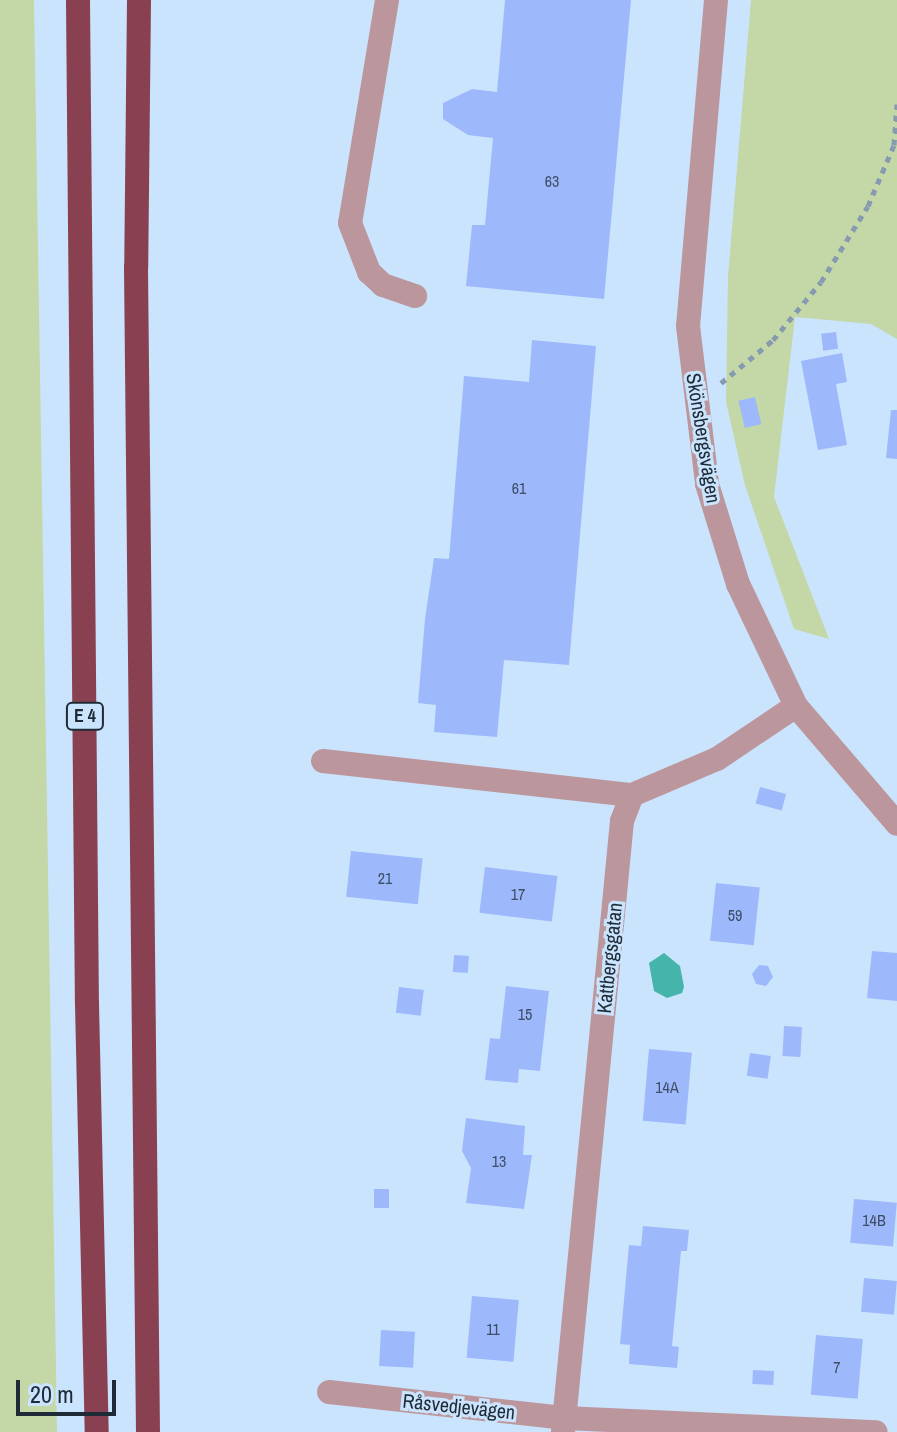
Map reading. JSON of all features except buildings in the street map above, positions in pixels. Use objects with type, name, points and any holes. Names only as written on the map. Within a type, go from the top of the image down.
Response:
[{"type":"highway","name":"E 4","points":[[78,0],[87,1004],[97,1432]]},
{"type":"highway","points":[[139,0],[137,299],[148,1432]]},
{"type":"street","points":[[387,0],[350,223],[369,272],[383,285],[415,296]]},
{"type":"street","name":"Skönsbergsvägen","points":[[716,0],[688,326],[694,399],[707,484],[738,584],[796,706],[897,824]]},
{"type":"street","points":[[323,761],[632,795],[717,759],[796,706]]},
{"type":"street","name":"Kattbergsgatan","points":[[564,1425],[622,821],[632,795]]},
{"type":"street","name":"Råsvedjevägen","points":[[329,1392],[564,1425],[876,1432]]},
{"type":"path","points":[[716,373],[717,387],[773,340],[821,282],[868,206],[894,145],[897,104]]},
{"type":"shaded area","points":[[0,0],[34,0],[57,1432],[0,1432]]},
{"type":"shaded area","points":[[751,0],[897,0],[897,339],[871,324],[795,317],[774,497],[829,639],[794,629],[745,485],[726,402],[728,277]]},
{"type":"shaded area","points":[[664,953],[680,966],[684,987],[682,993],[667,998],[654,991],[649,963]]}]
